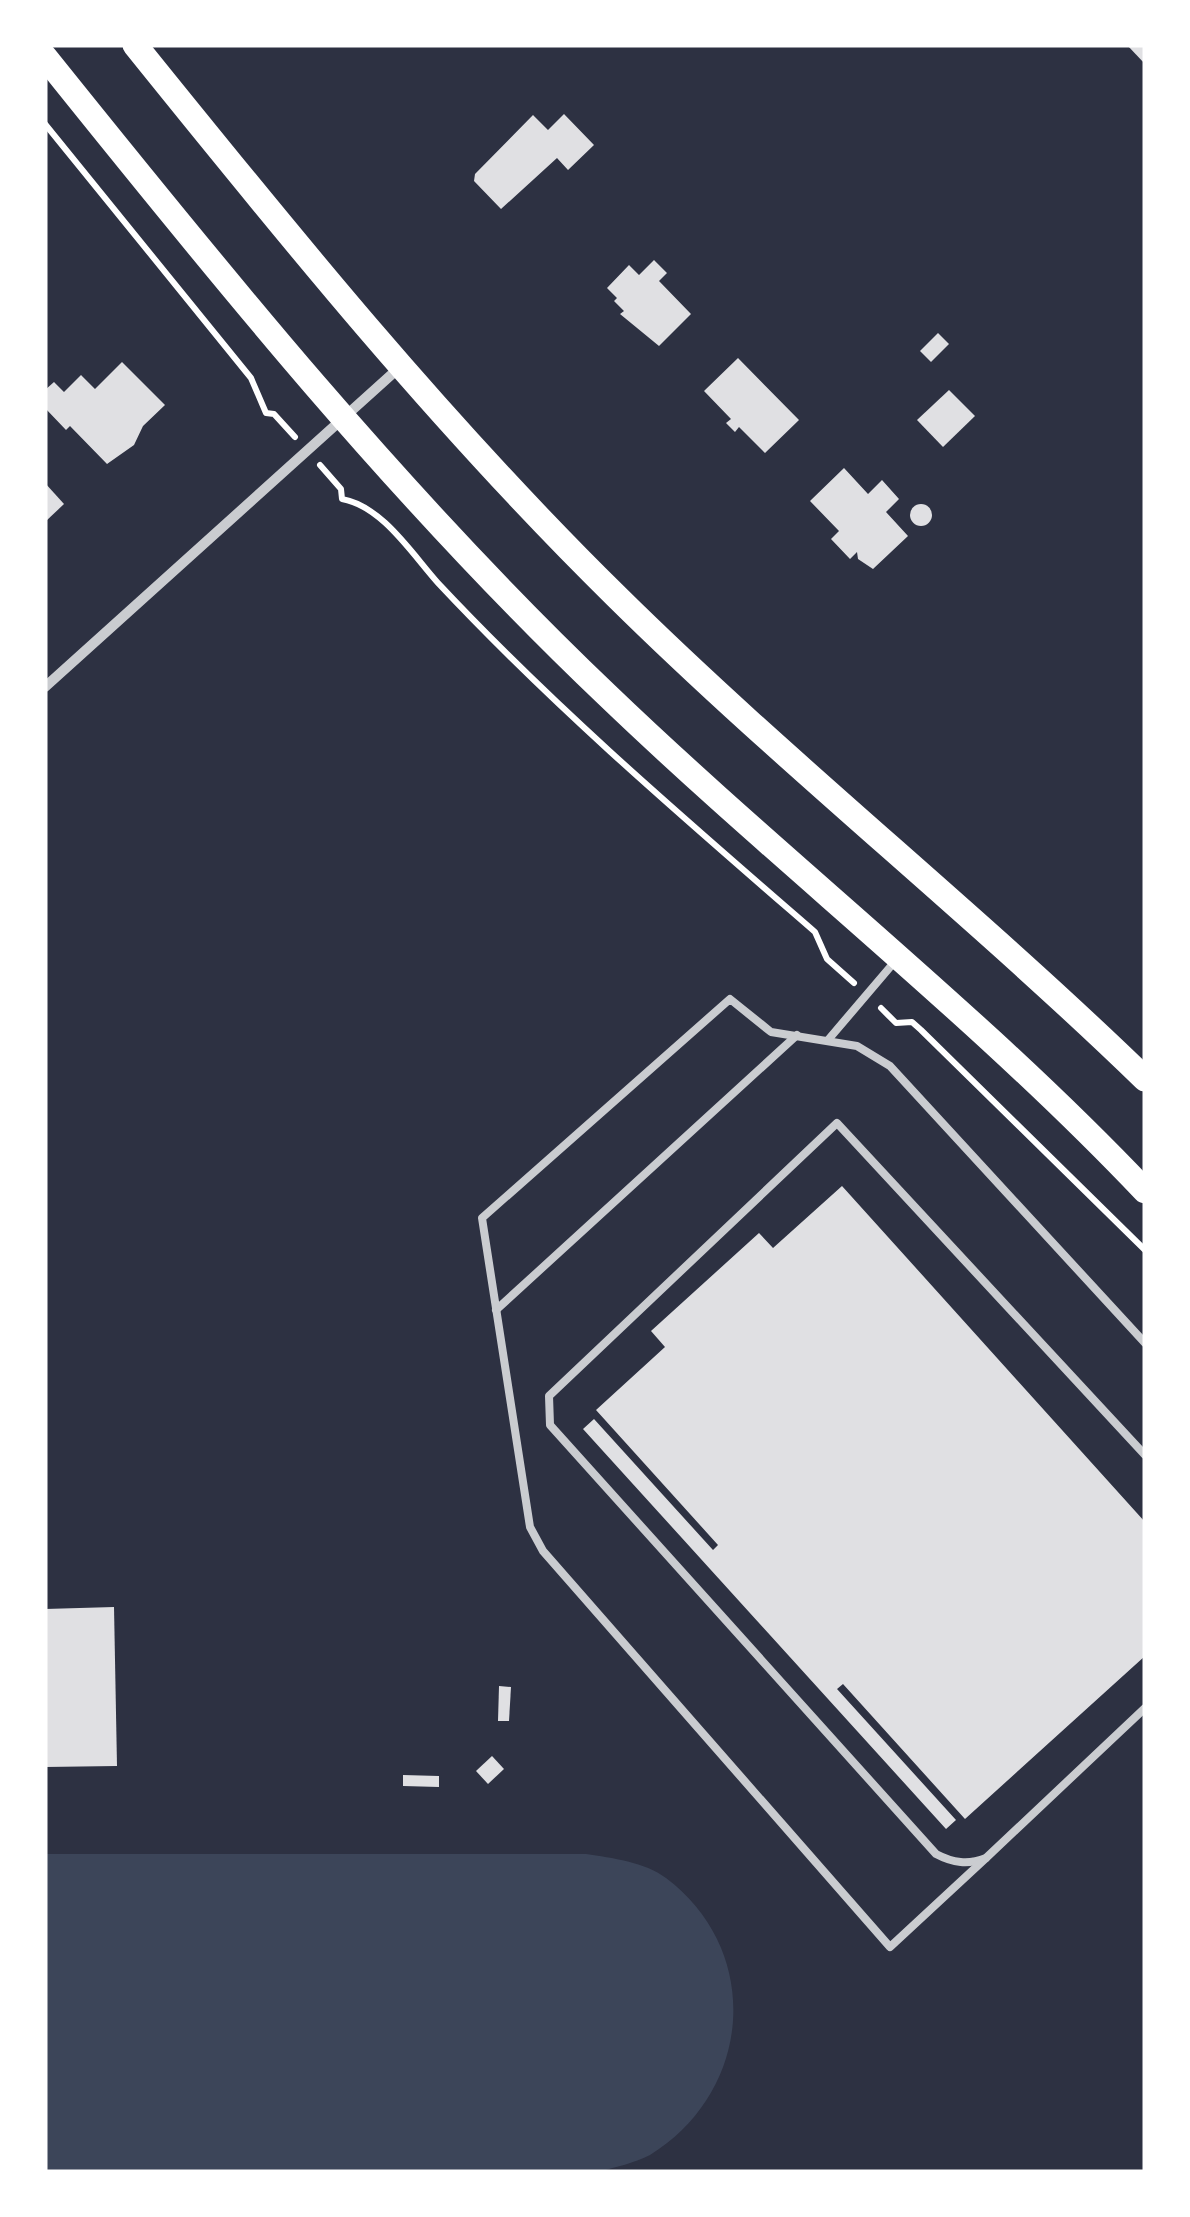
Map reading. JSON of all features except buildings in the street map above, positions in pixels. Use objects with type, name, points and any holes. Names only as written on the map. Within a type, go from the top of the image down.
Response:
[{"type":"main road","points":[[135,45],[278,223],[528,506],[641,620],[1037,974],[1145,1079]]},
{"type":"main road","points":[[45,58],[342,419],[493,582],[607,696],[1032,1077],[1145,1191]]},
{"type":"street","points":[[45,687],[401,366]]},
{"type":"lane","points":[[828,1040],[899,956]]},
{"type":"lane","points":[[1144,1710],[890,1947],[543,1552],[530,1527],[482,1218],[730,999],[771,1032],[857,1046],[890,1066],[1145,1343]]},
{"type":"lane","points":[[496,1310],[797,1035]]},
{"type":"lane","points":[[986,1858],[971,1864],[936,1854],[550,1424],[548,1396],[837,1123],[1145,1455]]},
{"type":"shaded area","points":[[45,1854],[586,1854],[638,1864],[666,1878],[698,1909],[719,1944],[731,1982],[733,2021],[726,2059],[709,2096],[684,2128],[650,2155],[599,2172],[45,2172]]}]
